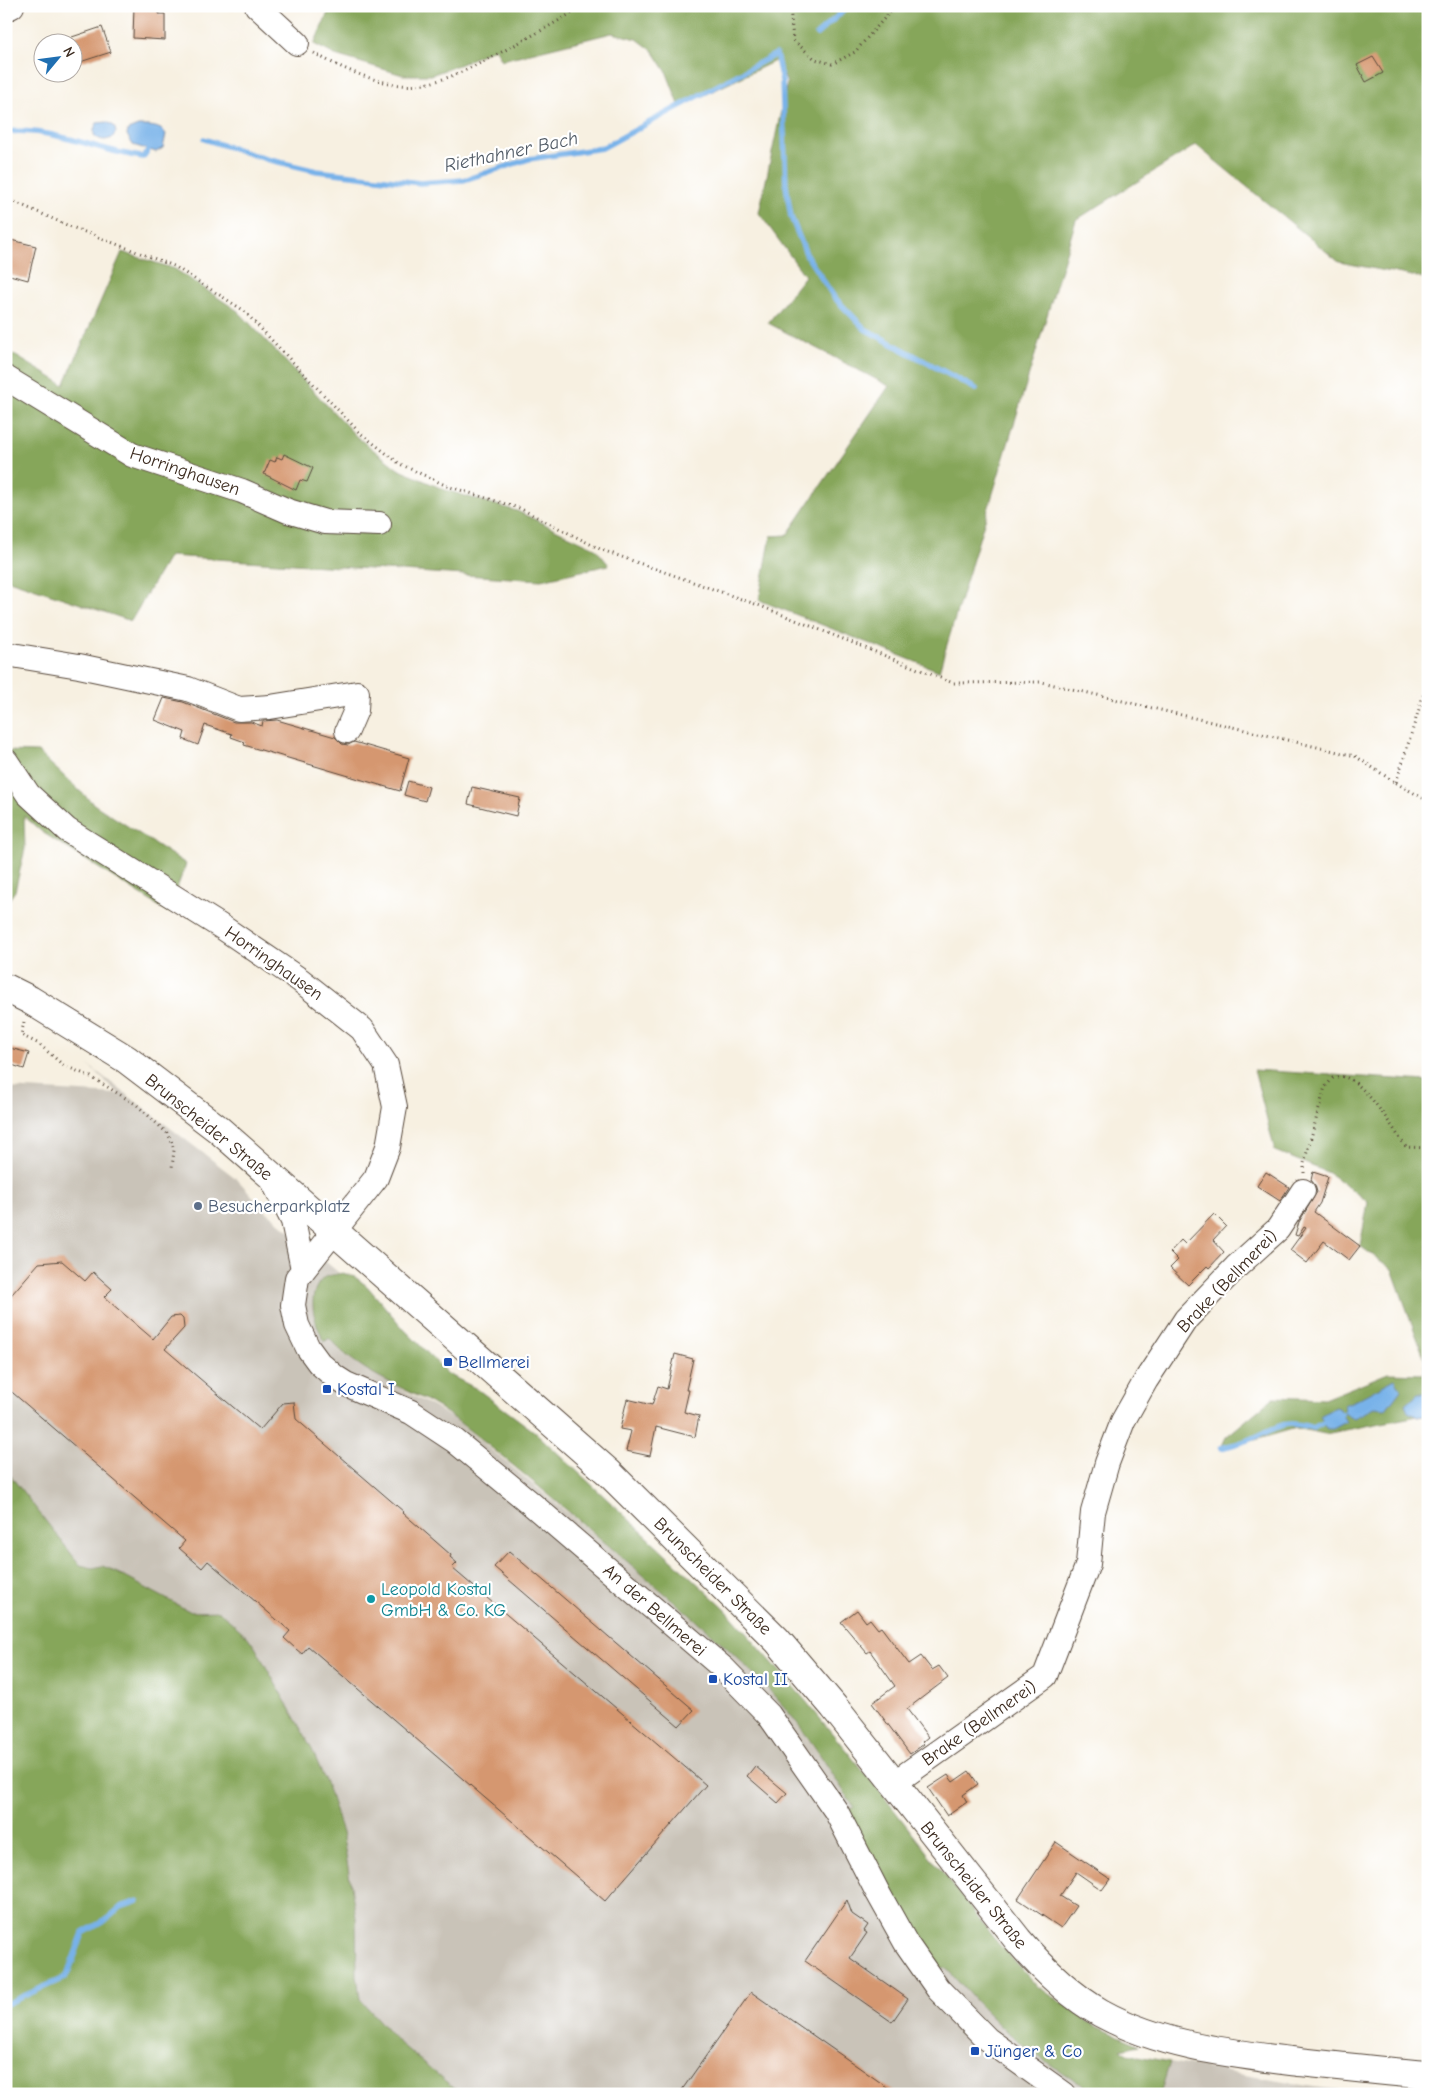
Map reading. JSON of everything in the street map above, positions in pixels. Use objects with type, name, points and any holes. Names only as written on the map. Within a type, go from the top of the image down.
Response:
[{"type":"main road","name":"Brunscheider Straße","points":[[6,988],[30,1000],[126,1059],[218,1129],[608,1472],[777,1640],[834,1707],[941,1845],[1037,1963],[1062,1984],[1100,2012],[1168,2041],[1252,2056],[1428,2075]]},
{"type":"street","points":[[6,9],[12,6]]},
{"type":"street","points":[[257,6],[297,43]]},
{"type":"street","name":"Horringhausen","points":[[6,378],[132,455],[242,491],[288,511],[325,522],[379,524]]},
{"type":"street","points":[[6,654],[79,666],[188,689],[239,710],[357,693],[356,710],[347,731]]},
{"type":"street","name":"Horringhausen","points":[[6,761],[28,794],[67,830],[300,980],[362,1029],[386,1065],[395,1107],[388,1147],[376,1178],[334,1232]]},
{"type":"street","points":[[269,1175],[293,1221],[303,1269]]},
{"type":"street","name":"Brake (Bellmerei)","points":[[894,1783],[1045,1676],[1088,1564],[1093,1512],[1107,1463],[1123,1421],[1146,1380],[1186,1319],[1236,1267],[1278,1229],[1303,1191]]},
{"type":"street","name":"An der Bellmerei","points":[[334,1232],[297,1278],[293,1305],[297,1325],[308,1348],[320,1363],[335,1378],[411,1412],[455,1441],[528,1500],[723,1668],[769,1715],[836,1811],[878,1894],[906,1943],[938,1990],[986,2039],[1064,2094]]},
{"type":"path","points":[[297,43],[334,63],[387,84],[417,85],[456,75],[536,34],[583,6]]},
{"type":"path","points":[[790,6],[792,40],[815,59],[832,64],[855,52],[895,6]]},
{"type":"path","points":[[6,198],[69,226],[174,266],[243,310],[360,433],[400,464],[448,486],[518,508],[602,550],[758,605],[953,683],[1042,682],[1355,756],[1428,801]]},
{"type":"path","points":[[1396,783],[1428,680]]},
{"type":"path","points":[[30,1000],[21,1034],[39,1044],[63,1065],[92,1077],[137,1104],[167,1133],[171,1140],[174,1150],[172,1168]]},
{"type":"path","points":[[1303,1191],[1304,1162],[1325,1086],[1333,1078],[1343,1076],[1367,1093],[1406,1147],[1428,1148]]},
{"type":"shaded area","points":[[88,1065],[237,1179],[266,1211],[339,1273],[323,1278],[316,1289],[313,1304],[315,1319],[326,1341],[329,1338],[340,1351],[358,1365],[453,1418],[735,1654],[786,1709],[828,1767],[854,1807],[845,1812],[888,1887],[941,1969],[945,1967],[980,2006],[1021,2044],[1072,2079],[1100,2094],[461,2094],[396,2040],[360,1999],[357,1975],[356,1918],[342,1833],[327,1785],[311,1747],[255,1647],[219,1611],[191,1612],[110,1569],[102,1566],[93,1568],[80,1565],[6,1470],[6,1088],[119,1094]]},
{"type":"shaded area","points":[[1170,2062],[1314,2087],[1378,2094],[1160,2094]]},
{"type":"green space","points":[[331,6],[1428,6],[1428,279],[1339,262],[1196,145],[1076,220],[939,671],[759,600],[771,536],[787,535],[889,386],[768,323],[805,276],[759,213],[787,83],[777,60],[680,107],[666,71],[653,51],[637,39],[612,33],[502,60],[495,48],[461,64],[431,75],[403,75],[335,55],[314,44]]},
{"type":"green space","points":[[122,252],[175,269],[238,311],[357,437],[398,469],[445,490],[517,511],[595,548],[609,565],[541,580],[169,556],[131,621],[6,579],[6,350],[64,385]]},
{"type":"green space","points":[[6,751],[38,752],[95,805],[186,864],[168,912],[42,832],[24,816],[25,849],[15,891],[6,904]]},
{"type":"green space","points":[[1254,1070],[1428,1081],[1428,1414],[1325,1434],[1296,1428],[1221,1448],[1226,1437],[1274,1397],[1324,1399],[1388,1373],[1423,1374],[1425,1360],[1392,1269],[1360,1246],[1368,1202],[1329,1173],[1275,1151]]},
{"type":"green space","points":[[343,1273],[355,1277],[367,1286],[403,1328],[448,1374],[477,1389],[535,1432],[726,1610],[805,1700],[881,1793],[996,1941],[1036,1985],[1093,2025],[1140,2045],[1120,2049],[1127,2054],[1170,2062],[1160,2094],[1100,2094],[1072,2079],[1038,2056],[1001,2027],[945,1967],[941,1969],[888,1887],[845,1812],[854,1807],[804,1732],[768,1689],[714,1636],[675,1602],[524,1474],[455,1419],[423,1399],[357,1364],[329,1338],[325,1342],[317,1326],[313,1308],[315,1290],[326,1276]]},
{"type":"green space","points":[[6,1470],[80,1565],[93,1568],[102,1566],[110,1569],[191,1612],[219,1611],[247,1636],[311,1747],[327,1785],[342,1833],[356,1918],[357,1975],[360,1999],[396,2040],[461,2094],[6,2094]]},
{"type":"water","points":[[107,122],[114,126],[116,132],[112,138],[105,140],[96,137],[94,129],[97,123]]},
{"type":"water","points":[[138,126],[154,127],[163,131],[166,134],[163,148],[156,152],[133,145],[127,135],[128,130]]},
{"type":"water","points":[[1395,1379],[1401,1389],[1386,1409],[1374,1408],[1354,1418],[1343,1413],[1344,1405]]},
{"type":"water","points":[[1418,1393],[1427,1393],[1428,1395],[1428,1414],[1417,1416],[1408,1412],[1405,1405]]},
{"type":"water","points":[[1335,1407],[1339,1409],[1346,1422],[1333,1429],[1327,1429],[1320,1416]]},
{"type":"building","points":[[134,6],[160,6],[159,14],[165,14],[165,40],[133,38]]},
{"type":"building","points":[[102,27],[111,52],[82,61],[82,34]]},
{"type":"building","points":[[1373,57],[1383,73],[1366,82],[1357,65]]},
{"type":"building","points":[[6,239],[36,246],[28,280],[6,274]]},
{"type":"building","points":[[284,454],[313,468],[307,482],[300,480],[296,490],[264,474],[270,460],[275,462],[277,457],[282,459]]},
{"type":"building","points":[[164,698],[183,702],[234,722],[251,722],[262,726],[263,721],[277,720],[335,737],[342,744],[348,745],[354,742],[409,758],[400,791],[244,745],[245,742],[231,737],[232,734],[205,725],[198,745],[183,739],[185,732],[155,720]]},
{"type":"building","points":[[408,781],[429,787],[425,801],[404,795]]},
{"type":"building","points":[[472,787],[520,798],[516,816],[468,804]]},
{"type":"building","points":[[6,1047],[29,1053],[24,1069],[6,1063]]},
{"type":"building","points":[[1266,1172],[1289,1187],[1280,1201],[1257,1186]]},
{"type":"building","points":[[1313,1172],[1328,1177],[1320,1203],[1314,1212],[1360,1246],[1349,1260],[1324,1241],[1307,1263],[1290,1250],[1306,1228],[1304,1227],[1298,1236],[1295,1235],[1299,1222],[1317,1192],[1311,1180]]},
{"type":"building","points":[[1214,1214],[1226,1226],[1213,1240],[1224,1252],[1209,1268],[1207,1266],[1188,1285],[1170,1268],[1178,1260],[1170,1252],[1181,1240],[1185,1244]]},
{"type":"building","name":"Leopold Kostal GmbH & Co. KG","points":[[62,1261],[85,1281],[93,1272],[112,1289],[104,1297],[153,1339],[171,1317],[180,1316],[183,1319],[184,1328],[165,1349],[260,1430],[283,1403],[294,1402],[296,1419],[451,1555],[450,1557],[457,1563],[452,1568],[706,1785],[605,1901],[308,1646],[302,1654],[296,1649],[284,1638],[290,1631],[208,1561],[202,1568],[179,1548],[185,1541],[6,1387],[6,1301],[39,1263]]},
{"type":"building","points":[[675,1354],[693,1359],[686,1390],[689,1390],[684,1412],[699,1416],[695,1437],[656,1427],[650,1456],[626,1451],[631,1431],[620,1429],[627,1399],[652,1405],[658,1386],[667,1389]]},
{"type":"building","points":[[509,1551],[694,1710],[679,1726],[494,1567]]},
{"type":"building","points":[[857,1610],[866,1622],[870,1619],[878,1629],[881,1627],[909,1664],[921,1656],[932,1670],[939,1666],[948,1678],[907,1709],[928,1737],[922,1742],[924,1744],[910,1754],[872,1703],[895,1686],[870,1651],[867,1653],[841,1622]]},
{"type":"building","points":[[755,1766],[787,1793],[778,1803],[747,1776]]},
{"type":"building","points":[[969,1771],[978,1784],[963,1795],[967,1802],[947,1816],[928,1788],[948,1775],[953,1782]]},
{"type":"building","points":[[1056,1842],[1110,1879],[1102,1890],[1076,1872],[1060,1896],[1076,1906],[1061,1928],[1018,1899]]},
{"type":"building","points":[[847,1900],[852,1914],[868,1925],[864,1931],[867,1933],[850,1958],[908,1999],[892,2022],[805,1961]]},
{"type":"building","points":[[751,1992],[897,2094],[679,2094]]},
{"type":"waterway","name":"Riethahner Bach","points":[[817,34],[849,6]]},
{"type":"waterway","name":"Riethahner Bach","points":[[204,139],[266,159],[317,171],[420,183],[464,180],[529,159],[602,148],[776,54],[782,81],[786,185],[791,217],[807,256],[834,297],[865,329],[976,389]]},
{"type":"waterway","name":"Riethahner Bach","points":[[6,132],[23,131],[58,136],[143,157],[148,150]]},
{"type":"waterway","points":[[1221,1448],[1287,1424],[1313,1428],[1341,1414]]},
{"type":"waterway","points":[[6,2004],[64,1978],[68,1973],[83,1933],[107,1919],[121,1907],[138,1901]]},
{"type":"place","name":"Besucherparkplatz","points":[[198,1206]]},
{"type":"place","name":"Bellmerei","points":[[448,1362]]},
{"type":"place","name":"Kostal I","points":[[327,1389]]},
{"type":"place","name":"Leopold Kostal GmbH & Co. KG","points":[[371,1599]]},
{"type":"place","name":"Kostal II","points":[[713,1679]]},
{"type":"place","name":"Jünger & Co","points":[[975,2051]]}]
